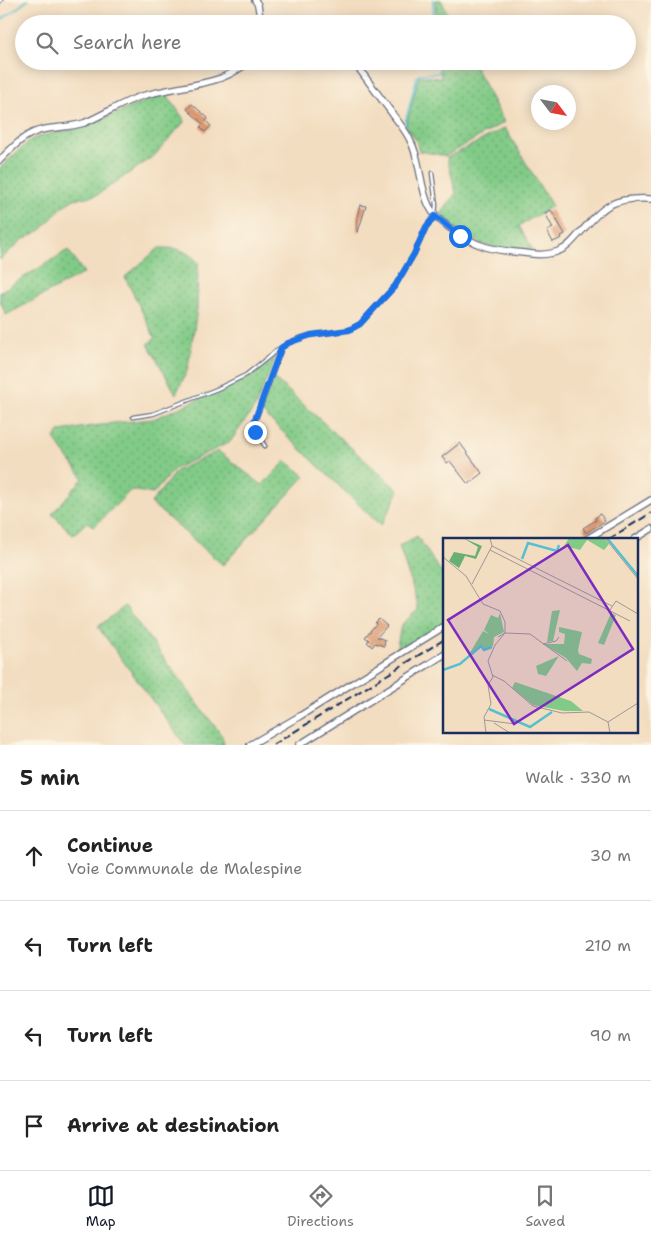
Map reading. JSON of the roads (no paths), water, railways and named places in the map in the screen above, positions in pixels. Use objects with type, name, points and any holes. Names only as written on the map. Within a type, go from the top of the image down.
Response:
[{"type":"street","points":[[255,0],[260,15]]},
{"type":"street","points":[[0,160],[20,140],[33,132],[64,128],[83,123],[139,97],[161,90],[221,78],[237,70]]},
{"type":"street","points":[[358,70],[409,137],[416,156],[426,198],[435,216],[460,236],[480,246],[501,251],[543,254],[562,250],[606,207],[615,202],[633,198],[651,199]]},
{"type":"street","points":[[589,538],[651,500]]},
{"type":"street","points":[[637,538],[651,529]]},
{"type":"street","points":[[250,745],[443,627]]},
{"type":"street","points":[[299,745],[443,655]]},
{"type":"lane","points":[[133,418],[154,414],[217,389],[246,375],[288,343],[311,335],[349,330],[360,324],[395,286],[414,254],[426,227],[435,216],[436,204],[432,173]]},
{"type":"lane","points":[[265,446],[255,432],[254,424],[281,348]]},
{"type":"waterway","points":[[0,21],[28,0]]},
{"type":"waterway","points":[[433,0],[434,15]]},
{"type":"waterway","points":[[405,124],[417,77],[419,74],[439,73],[439,70]]},
{"type":"railway","points":[[611,538],[651,513]]},
{"type":"railway","points":[[273,745],[443,640]]}]
